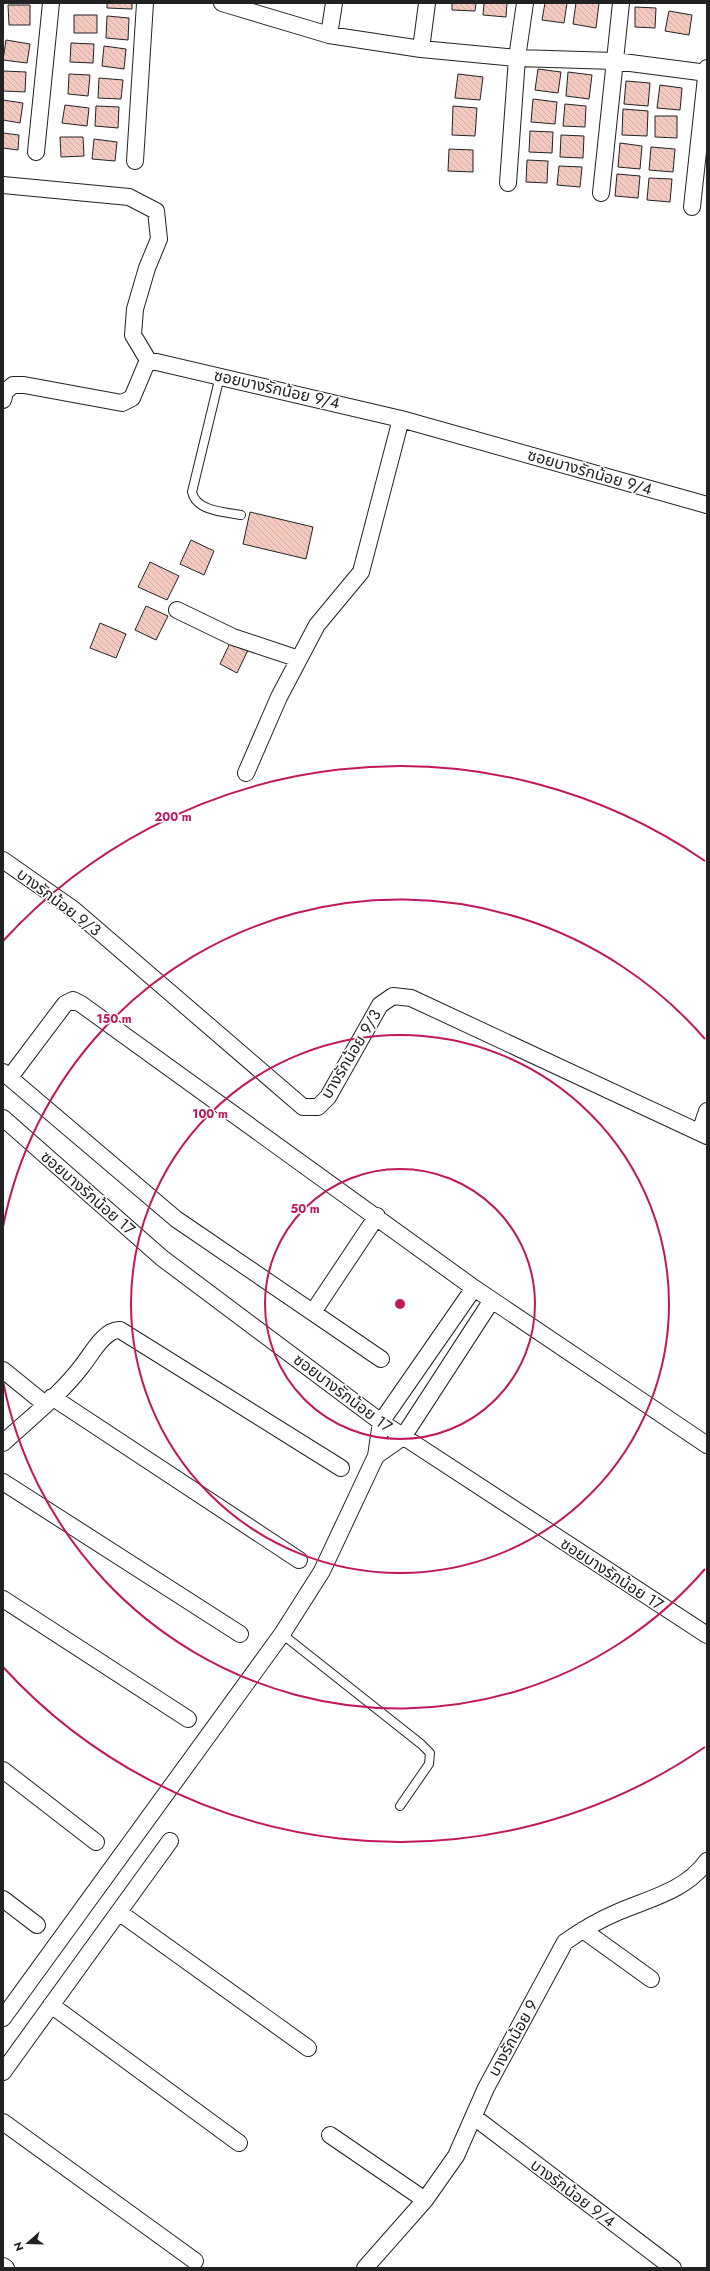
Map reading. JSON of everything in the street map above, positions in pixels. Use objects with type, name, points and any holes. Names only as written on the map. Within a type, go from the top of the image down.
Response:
[{"type":"street","points":[[36,152],[51,3]]},
{"type":"street","points":[[134,162],[145,3]]},
{"type":"street","points":[[222,3],[244,6],[329,35],[421,49],[517,58],[615,61],[707,73]]},
{"type":"street","points":[[329,35],[334,3]]},
{"type":"street","points":[[421,49],[427,3]]},
{"type":"street","points":[[508,183],[517,58],[525,3]]},
{"type":"street","points":[[601,193],[621,3]]},
{"type":"street","points":[[692,207],[707,68]]},
{"type":"street","points":[[3,185],[129,198],[156,211],[159,239],[147,268],[134,310],[133,335],[148,360],[132,398],[128,402],[122,403],[24,385],[13,385],[5,392],[3,400]]},
{"type":"street","name":"ซอยบางรักน้อย 9/4","points":[[148,360],[401,418],[707,506]]},
{"type":"street","points":[[246,773],[279,697],[317,625],[361,572],[401,418]]},
{"type":"street","points":[[177,610],[233,637],[299,660]]},
{"type":"street","name":"บางรักน้อย 9/3","points":[[3,860],[73,909],[303,1107],[318,1107],[328,1097],[380,1004],[394,996],[411,998],[704,1134]]},
{"type":"street","points":[[381,1359],[176,1219],[6,1074],[65,1004],[73,1000],[81,1004],[377,1216],[474,1288],[707,1445]]},
{"type":"street","points":[[704,1134],[707,1111]]},
{"type":"street","name":"ซอยบางรักน้อย 17","points":[[3,1118],[162,1258],[381,1422],[707,1635]]},
{"type":"street","points":[[313,1312],[377,1216]]},
{"type":"street","points":[[3,2018],[282,1634],[322,1571],[376,1456],[381,1422],[474,1288]]},
{"type":"street","points":[[376,1456],[403,1437],[492,1300]]},
{"type":"street","points":[[3,1444],[49,1401],[80,1369],[107,1334],[115,1329],[120,1330],[341,1468]]},
{"type":"street","points":[[3,1370],[49,1401],[299,1560]]},
{"type":"street","points":[[3,1482],[240,1634]]},
{"type":"street","points":[[3,1599],[188,1719]]},
{"type":"street","points":[[3,1770],[96,1842]]},
{"type":"street","points":[[3,2072],[120,1913],[170,1841]]},
{"type":"street","name":"บางรักน้อย 9","points":[[365,2268],[425,2200],[456,2156],[486,2088],[565,1942],[583,1930],[619,1912],[677,1889],[699,1872],[707,1861]]},
{"type":"street","points":[[3,1899],[37,1925]]},
{"type":"street","points":[[120,1913],[308,2048]]},
{"type":"street","points":[[583,1930],[651,1979]]},
{"type":"street","points":[[51,2005],[239,2143]]},
{"type":"street","name":"บางรักน้อย 9/4","points":[[474,2117],[673,2268]]},
{"type":"street","points":[[3,2122],[195,2261]]},
{"type":"street","points":[[330,2135],[425,2200]]},
{"type":"lane","points":[[220,376],[192,492],[193,498],[198,505],[240,515]]},
{"type":"lane","points":[[282,1634],[421,1744],[430,1753],[429,1764],[400,1806]]},
{"type":"building","points":[[107,3],[132,3],[132,9],[107,8]]},
{"type":"building","points":[[452,3],[476,3],[475,11],[452,10]]},
{"type":"building","points":[[484,3],[507,3],[506,17],[483,15]]},
{"type":"building","points":[[545,3],[567,3],[564,23],[542,20]]},
{"type":"building","points":[[576,3],[599,3],[596,28],[573,24]]},
{"type":"building","points":[[8,5],[30,5],[30,25],[9,25]]},
{"type":"building","points":[[635,7],[656,8],[655,28],[635,27]]},
{"type":"building","points":[[669,11],[692,15],[689,35],[665,31]]},
{"type":"building","points":[[74,15],[97,15],[97,33],[74,33]]},
{"type":"building","points":[[107,16],[129,18],[128,40],[106,38]]},
{"type":"building","points":[[6,40],[30,44],[27,63],[3,60]]},
{"type":"building","points":[[71,43],[94,44],[93,63],[70,62]]},
{"type":"building","points":[[104,46],[126,49],[124,69],[102,66]]},
{"type":"building","points":[[538,69],[561,72],[558,93],[535,90]]},
{"type":"building","points":[[3,71],[26,72],[25,92],[3,91]]},
{"type":"building","points":[[568,72],[592,75],[589,99],[566,96]]},
{"type":"building","points":[[69,74],[90,75],[88,96],[68,94]]},
{"type":"building","points":[[458,74],[483,77],[480,100],[455,98]]},
{"type":"building","points":[[99,78],[123,80],[121,99],[98,98]]},
{"type":"building","points":[[626,81],[650,83],[648,106],[624,104]]},
{"type":"building","points":[[660,85],[682,88],[680,110],[657,108]]},
{"type":"building","points":[[533,99],[557,102],[555,124],[531,122]]},
{"type":"building","points":[[3,100],[23,103],[20,123],[3,120]]},
{"type":"building","points":[[565,104],[586,106],[585,127],[563,126]]},
{"type":"building","points":[[65,105],[89,108],[87,126],[62,123]]},
{"type":"building","points":[[96,106],[119,107],[118,128],[95,126]]},
{"type":"building","points":[[453,106],[477,108],[475,136],[452,135]]},
{"type":"building","points":[[623,109],[648,111],[647,136],[622,135]]},
{"type":"building","points":[[655,116],[677,116],[677,138],[655,137]]},
{"type":"building","points":[[530,131],[553,132],[552,153],[529,152]]},
{"type":"building","points":[[3,133],[19,135],[18,150],[3,148]]},
{"type":"building","points":[[561,135],[584,136],[583,158],[560,157]]},
{"type":"building","points":[[60,137],[83,137],[84,156],[61,157]]},
{"type":"building","points":[[94,139],[117,142],[115,161],[92,159]]},
{"type":"building","points":[[620,143],[642,146],[640,169],[618,167]]},
{"type":"building","points":[[651,147],[675,149],[673,172],[649,170]]},
{"type":"building","points":[[449,149],[473,150],[473,172],[448,171]]},
{"type":"building","points":[[527,160],[548,161],[547,183],[526,182]]},
{"type":"building","points":[[559,166],[582,167],[580,187],[557,185]]},
{"type":"building","points":[[617,174],[640,176],[638,198],[615,196]]},
{"type":"building","points":[[649,178],[672,179],[670,202],[647,200]]},
{"type":"building","points":[[250,512],[313,527],[306,559],[243,544]]},
{"type":"building","points":[[191,540],[214,551],[204,575],[180,564]]},
{"type":"building","points":[[150,562],[179,576],[167,600],[138,587]]},
{"type":"building","points":[[146,606],[168,616],[156,640],[135,630]]},
{"type":"building","points":[[100,623],[126,634],[116,658],[90,648]]},
{"type":"building","points":[[231,641],[248,650],[237,673],[220,664]]}]
